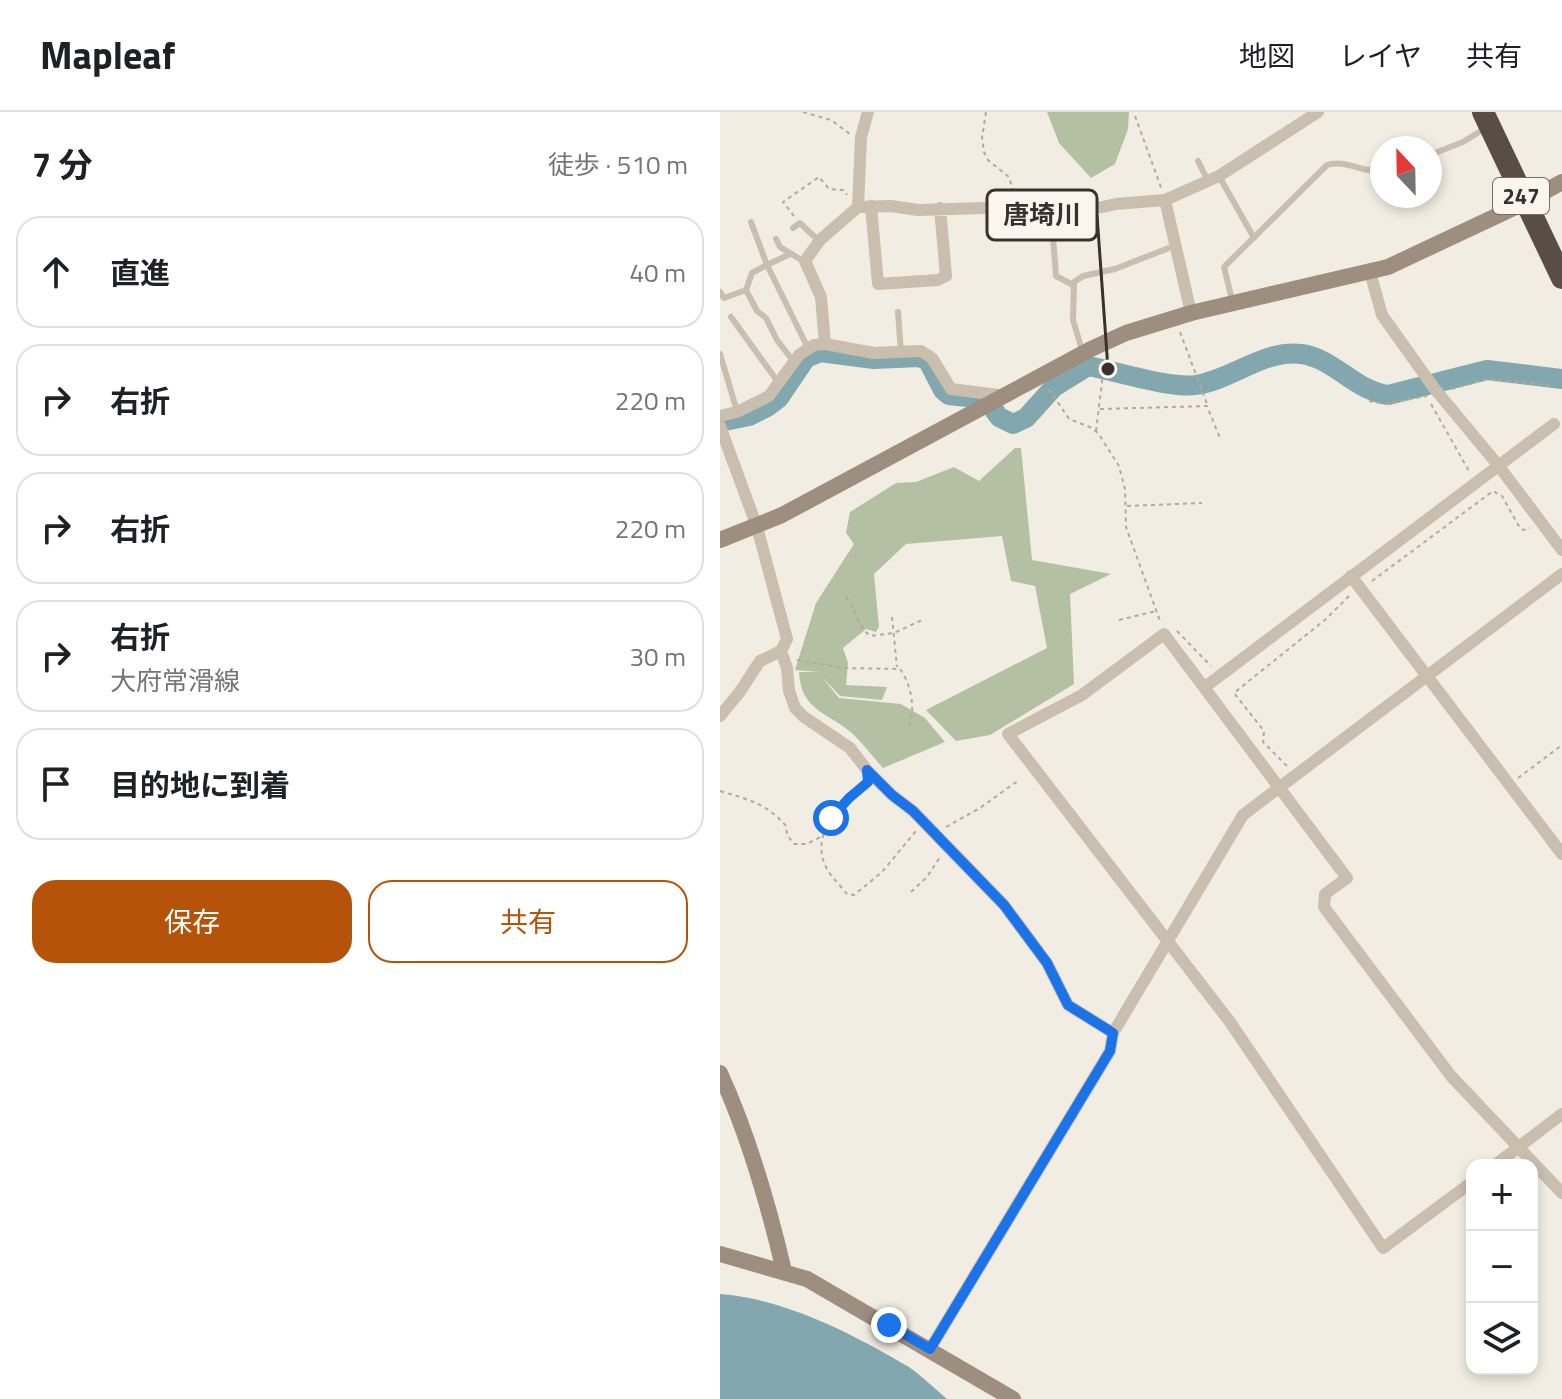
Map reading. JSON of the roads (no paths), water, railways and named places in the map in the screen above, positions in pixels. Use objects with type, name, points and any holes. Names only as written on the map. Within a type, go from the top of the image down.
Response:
[{"type":"highway","name":"247","points":[[1486,119],[1562,278]]},
{"type":"street","points":[[868,112],[861,142],[863,206],[878,284],[938,280],[946,276],[940,208]]},
{"type":"street","points":[[825,344],[821,297],[805,261],[819,241],[863,206],[918,210],[1018,207],[1079,212],[1116,204],[1165,200],[1214,179],[1318,112]]},
{"type":"street","points":[[720,540],[757,527],[1126,333],[1183,315],[1370,272],[1407,259],[1562,182]]},
{"type":"street","points":[[1165,200],[1177,246],[1183,315]]},
{"type":"street","points":[[1370,272],[1382,315],[1433,387],[1498,465],[1562,550]]},
{"type":"street","points":[[720,416],[737,412],[769,396],[808,348],[825,344],[874,353],[921,351],[928,354],[951,389],[1005,396]]},
{"type":"street","points":[[1205,687],[1357,584],[1476,482],[1554,424]]},
{"type":"street","points":[[720,716],[760,661],[781,651],[787,639],[757,527],[721,430]]},
{"type":"street","points":[[930,1349],[1110,1051],[1113,1033],[1239,820],[1562,574]]},
{"type":"street","points":[[1357,584],[1562,854]]},
{"type":"street","points":[[1466,1186],[1383,1248],[1230,1022],[1166,943],[1008,734],[1082,695],[1164,634],[1347,878],[1325,894],[1324,907],[1451,1076],[1562,1193]]},
{"type":"street","points":[[781,651],[795,708],[850,748],[867,770],[936,834],[1004,905],[1047,963],[1068,1005],[1113,1033]]},
{"type":"street","points":[[720,1073],[735,1104],[766,1197],[784,1271]]},
{"type":"street","points":[[1503,1159],[1562,1114]]},
{"type":"street","points":[[720,1254],[807,1279],[1013,1399]]},
{"type":"lane","points":[[1442,150],[1463,142],[1486,119]]},
{"type":"lane","points":[[1198,161],[1254,238]]},
{"type":"lane","points":[[1233,303],[1224,267],[1327,165],[1343,163],[1370,172]]},
{"type":"lane","points":[[1051,211],[1056,276],[1073,285]]},
{"type":"lane","points":[[751,222],[767,265],[808,348]]},
{"type":"lane","points":[[793,228],[800,223],[819,241]]},
{"type":"lane","points":[[776,239],[780,247],[805,261]]},
{"type":"lane","points":[[1087,351],[1073,320],[1073,285],[1077,279],[1115,269],[1177,246]]},
{"type":"lane","points":[[790,254],[752,273],[746,290],[757,311],[766,318],[777,340],[794,362]]},
{"type":"lane","points":[[720,292],[724,298],[746,290]]},
{"type":"lane","points":[[898,312],[901,352]]},
{"type":"lane","points":[[731,317],[780,384]]},
{"type":"lane","points":[[720,354],[737,412]]},
{"type":"water","points":[[720,1294],[770,1303],[842,1331],[909,1367],[947,1399],[720,1399]]},
{"type":"waterway","points":[[720,422],[749,416],[767,407],[779,398],[806,358],[820,352],[874,359],[920,357],[928,361],[943,390],[949,395],[986,399],[999,417],[1013,424],[1026,418],[1054,387],[1088,366],[1185,386],[1209,382],[1274,356],[1301,354],[1324,362],[1365,387],[1388,395],[1487,370],[1562,379]]},
{"type":"place","name":"唐埼川","points":[[1108,369]]}]
